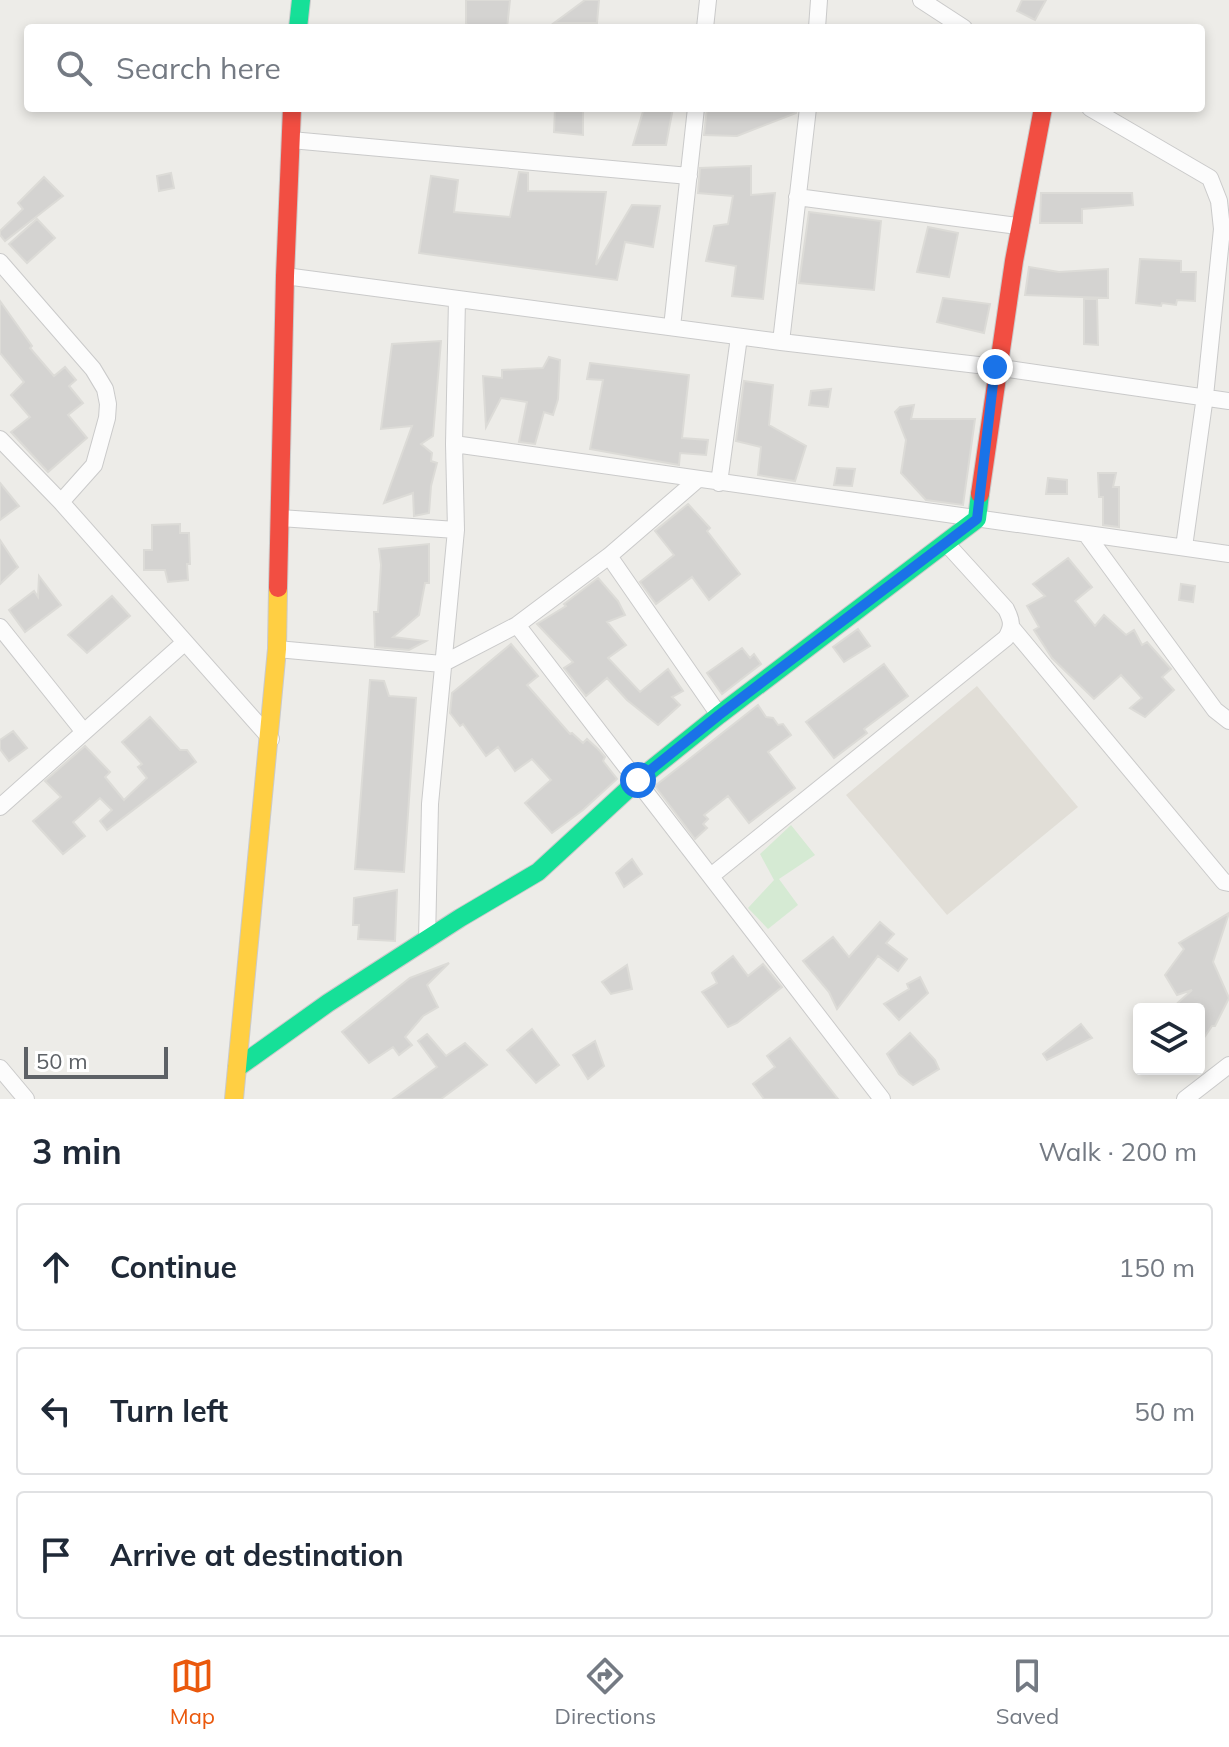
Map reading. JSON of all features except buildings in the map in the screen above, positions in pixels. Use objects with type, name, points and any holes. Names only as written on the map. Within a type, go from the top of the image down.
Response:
[{"type":"street","points":[[298,24],[301,0]]},
{"type":"street","points":[[705,24],[708,0]]},
{"type":"street","points":[[817,24],[819,0]]},
{"type":"street","points":[[921,0],[958,24]]},
{"type":"street","points":[[234,1099],[271,739],[277,649],[292,112]]},
{"type":"street","points":[[672,327],[696,112]]},
{"type":"street","points":[[781,342],[808,112]]},
{"type":"street","points":[[237,1068],[328,1003],[538,872],[638,780],[977,519],[995,367],[1018,226],[1042,112]]},
{"type":"street","points":[[1097,112],[1210,178],[1222,216],[1205,396],[1184,547]]},
{"type":"street","points":[[291,140],[689,176]]},
{"type":"street","points":[[797,197],[1018,226]]},
{"type":"street","points":[[0,262],[93,369],[105,389],[107,418],[94,465],[61,502]]},
{"type":"street","points":[[285,276],[739,337],[995,367],[1229,401]]},
{"type":"street","points":[[427,940],[430,804],[456,530],[457,299]]},
{"type":"street","points":[[719,483],[739,337]]},
{"type":"street","points":[[0,439],[61,502],[271,739]]},
{"type":"street","points":[[454,444],[1229,554]]},
{"type":"street","points":[[277,649],[442,664],[517,625],[609,556],[697,480]]},
{"type":"street","points":[[280,518],[456,530]]},
{"type":"street","points":[[1086,534],[1215,710],[1229,721]]},
{"type":"street","points":[[711,876],[1006,638],[1012,628],[1012,620],[1006,609],[946,543]]},
{"type":"street","points":[[609,556],[719,715]]},
{"type":"street","points":[[517,625],[882,1099]]},
{"type":"street","points":[[0,627],[84,732]]},
{"type":"street","points":[[1012,628],[1224,882],[1229,883]]},
{"type":"street","points":[[0,807],[184,643]]},
{"type":"street","points":[[1185,1099],[1229,1065]]},
{"type":"street","points":[[0,1068],[26,1099]]},
{"type":"shaded area","points":[[977,686],[1078,807],[947,915],[846,795]]},
{"type":"green space","points":[[791,825],[815,855],[779,879],[798,905],[768,929],[748,908],[774,880],[760,854]]},
{"type":"traffic: fast","points":[[298,24],[301,0]]},
{"type":"traffic: fast","points":[[237,1068],[328,1003],[538,872],[638,780],[977,519],[980,494]]},
{"type":"traffic: slow","points":[[234,1099],[277,649],[278,588]]},
{"type":"traffic: jam","points":[[278,588],[292,112]]},
{"type":"traffic: jam","points":[[980,494],[1014,261],[1042,112]]},
{"type":"route","points":[[638,780],[977,519],[995,367]]}]
